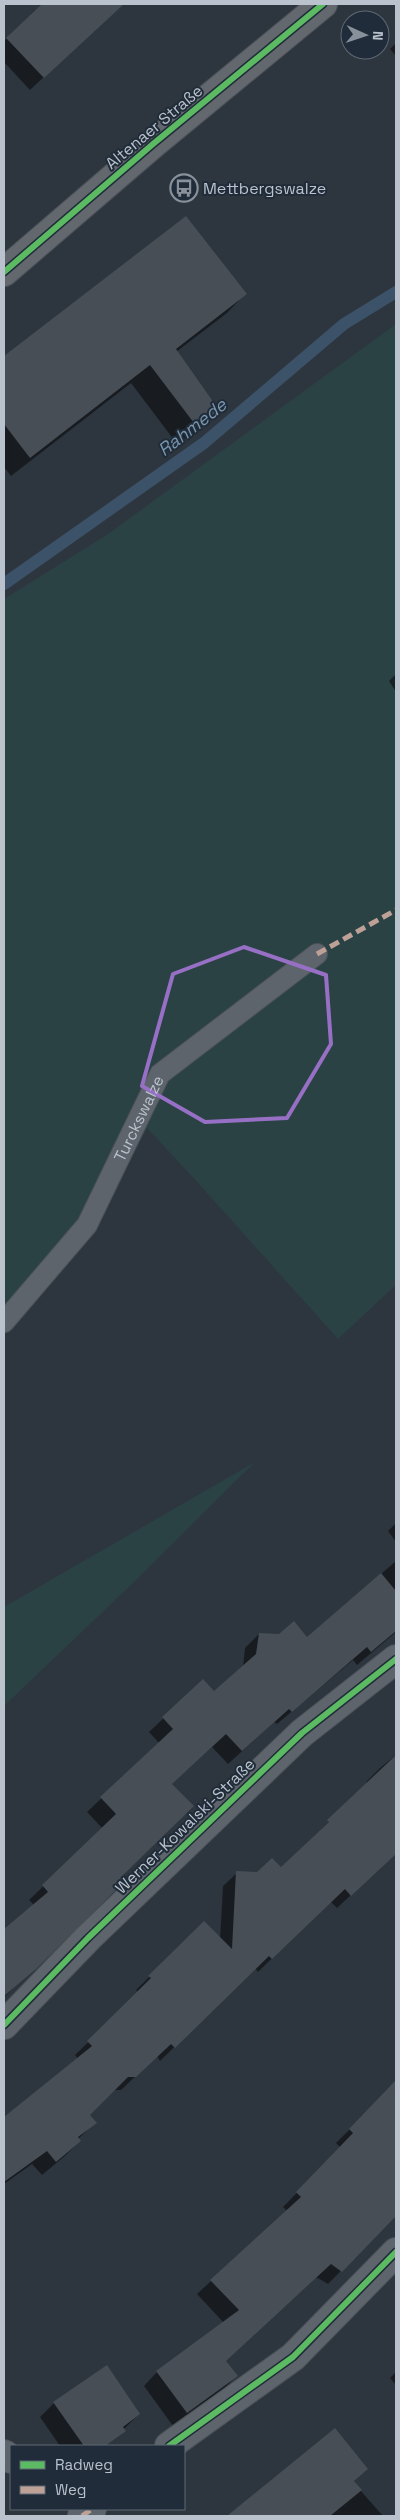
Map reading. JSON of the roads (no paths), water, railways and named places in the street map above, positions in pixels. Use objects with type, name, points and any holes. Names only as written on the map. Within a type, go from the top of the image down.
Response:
[{"type":"main road","name":"Altenaer Straße","points":[[4,272],[161,138],[323,4]]},
{"type":"street","name":"Werner-Kowalski-Straße","points":[[4,2025],[88,1938],[302,1733],[396,1659]]},
{"type":"street","points":[[170,2445],[293,2357],[396,2252]]},
{"type":"lane","name":"Turckswalze","points":[[4,1322],[87,1225],[160,1074],[317,954]]},
{"type":"waterway","name":"Rahmede","points":[[4,584],[204,443],[344,324],[396,292]]},
{"type":"place","name":"Mettbergswalze","points":[[184,188]]}]
